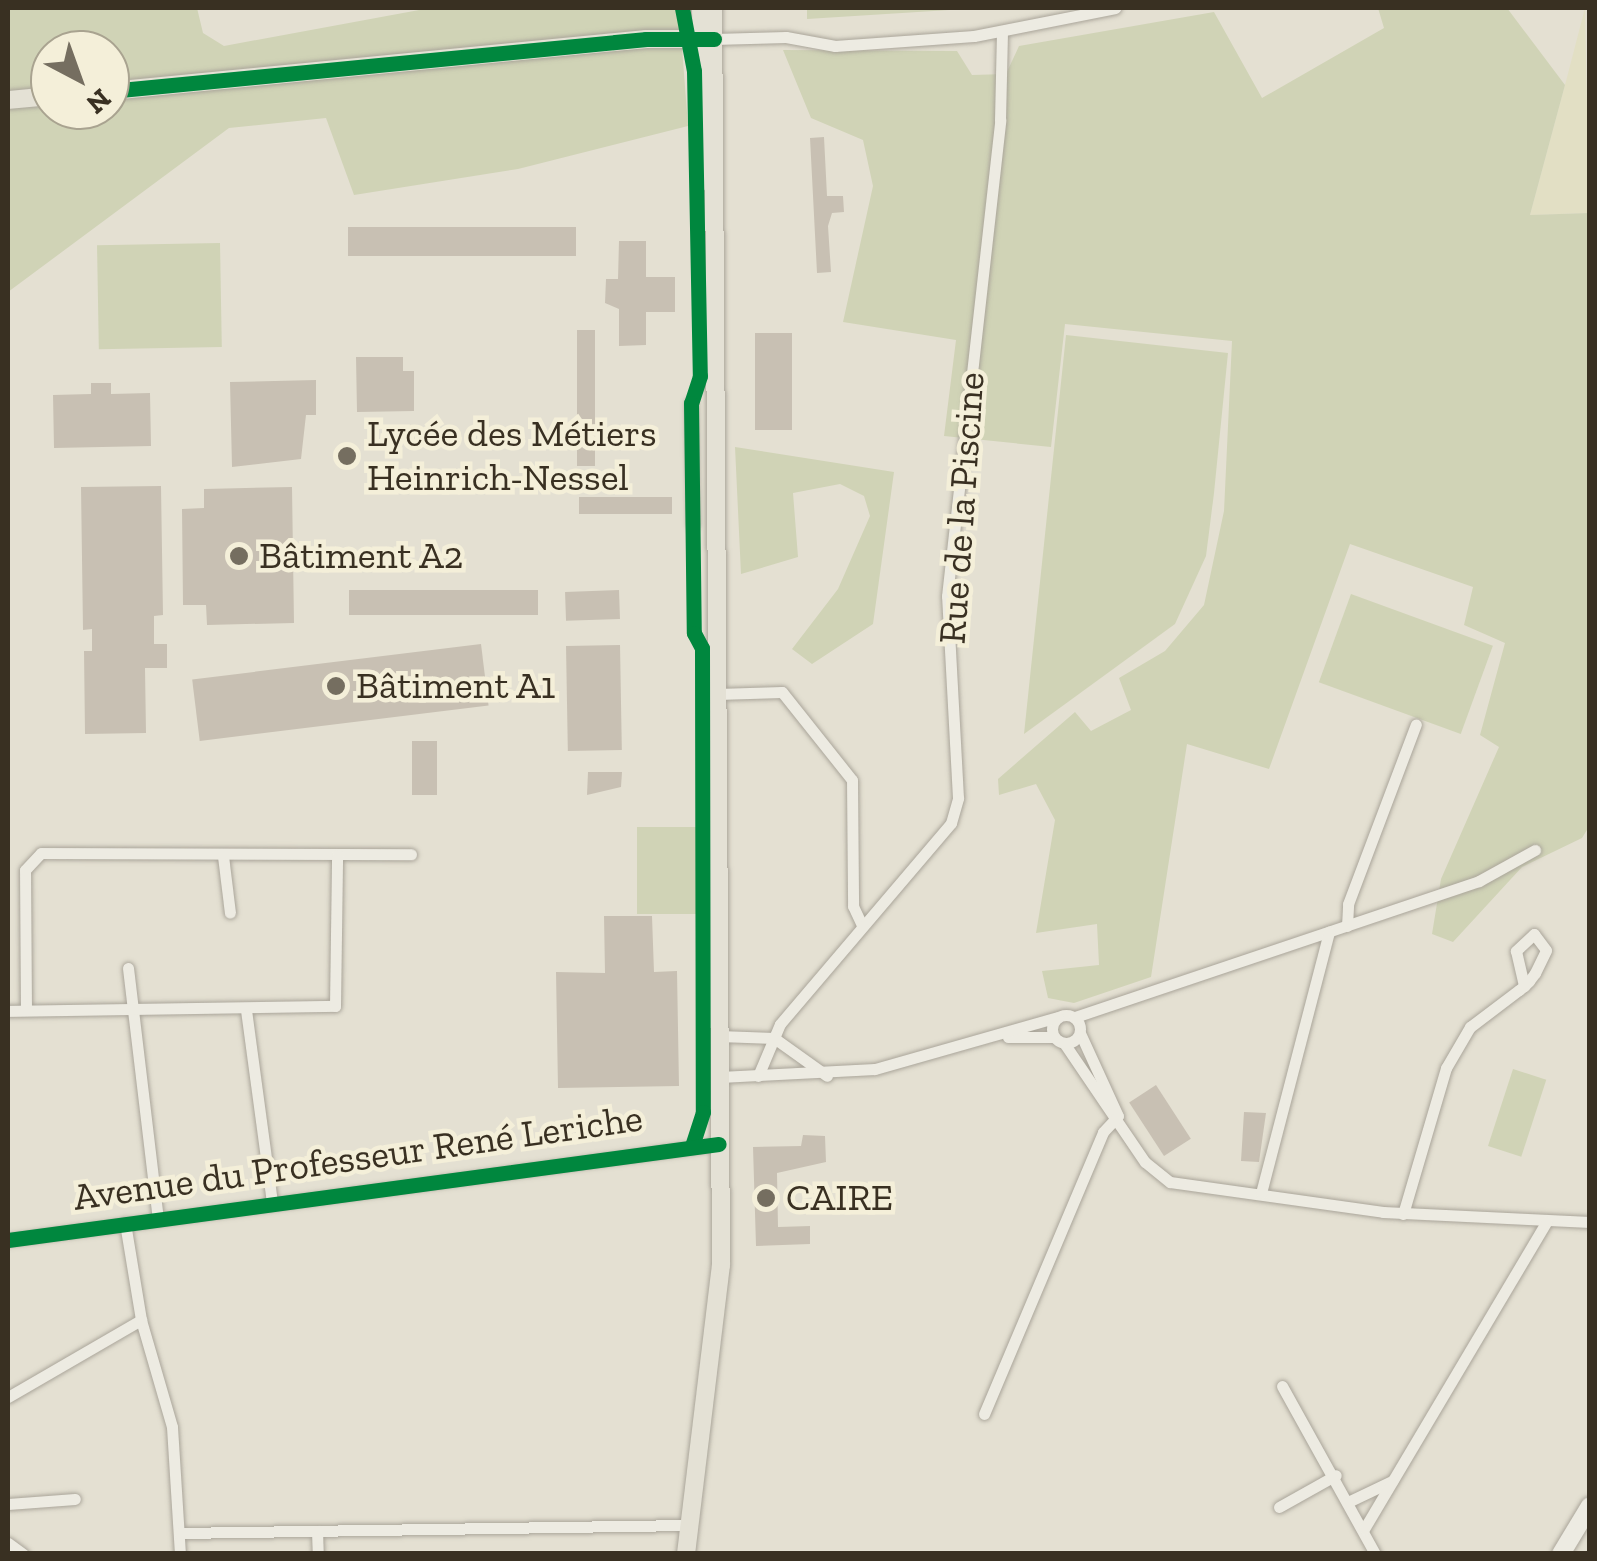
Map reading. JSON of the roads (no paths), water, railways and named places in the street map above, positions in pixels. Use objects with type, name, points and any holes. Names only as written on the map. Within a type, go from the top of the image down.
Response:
[{"type":"main road","points":[[701,8],[708,40]]},
{"type":"main road","points":[[686,1554],[721,1272],[718,694],[708,40],[713,8]]},
{"type":"main road","points":[[130,89],[646,38],[708,40]]},
{"type":"street","points":[[708,40],[786,37],[835,46],[1002,34],[1116,8]]},
{"type":"street","name":"Rue de la Piscine","points":[[758,1076],[774,1038],[862,926],[951,823],[958,798],[948,596],[1000,120],[1002,34]]},
{"type":"street","points":[[691,403],[693,524]]},
{"type":"street","points":[[718,694],[782,692],[852,780],[853,906],[862,926]]},
{"type":"street","points":[[1347,926],[1348,904],[1416,724]]},
{"type":"street","points":[[989,1040],[1059,1040],[1116,1000],[1478,881],[1535,850]]},
{"type":"street","points":[[26,1010],[30,858],[411,854]]},
{"type":"street","points":[[8,1010],[324,1011],[341,997],[337,855]]},
{"type":"street","points":[[223,856],[230,913]]},
{"type":"street","points":[[1261,1192],[1329,932]]},
{"type":"street","points":[[128,968],[158,1218]]},
{"type":"street","points":[[1402,1214],[1431,1106],[1458,1044],[1524,986]]},
{"type":"street","points":[[246,1010],[272,1203]]},
{"type":"street","points":[[720,1076],[826,1076],[989,1040],[1058,1017],[1078,1026],[1121,1122]]},
{"type":"street","points":[[1058,1017],[1059,1040],[1151,1169],[1170,1182],[1402,1214],[1590,1222]]},
{"type":"street","points":[[719,1036],[774,1038],[826,1076]]},
{"type":"street","points":[[984,1414],[1089,1164],[1121,1122]]},
{"type":"street","name":"Avenue du Professeur René Leriche","points":[[8,1240],[719,1144]]},
{"type":"street","points":[[1364,1530],[1546,1220]]},
{"type":"street","points":[[125,1223],[141,1320],[170,1411],[180,1554]]},
{"type":"street","points":[[8,1397],[141,1320]]},
{"type":"street","points":[[1282,1386],[1336,1475],[1375,1554]]},
{"type":"street","points":[[1279,1507],[1336,1475]]},
{"type":"street","points":[[1350,1501],[1392,1481]]},
{"type":"street","points":[[8,1504],[75,1498]]},
{"type":"street","points":[[1562,1554],[1590,1506]]},
{"type":"street","points":[[178,1533],[690,1525]]},
{"type":"street","points":[[317,1530],[318,1554]]},
{"type":"street","points":[[10,1542],[23,1554]]},
{"type":"place","name":"Lycée des Métiers Heinrich-Nessel","points":[[347,456]]},
{"type":"place","name":"Bâtiment A2","points":[[239,556]]},
{"type":"place","name":"Bâtiment A1","points":[[336,686]]},
{"type":"place","name":"CAIRE","points":[[766,1198]]}]
